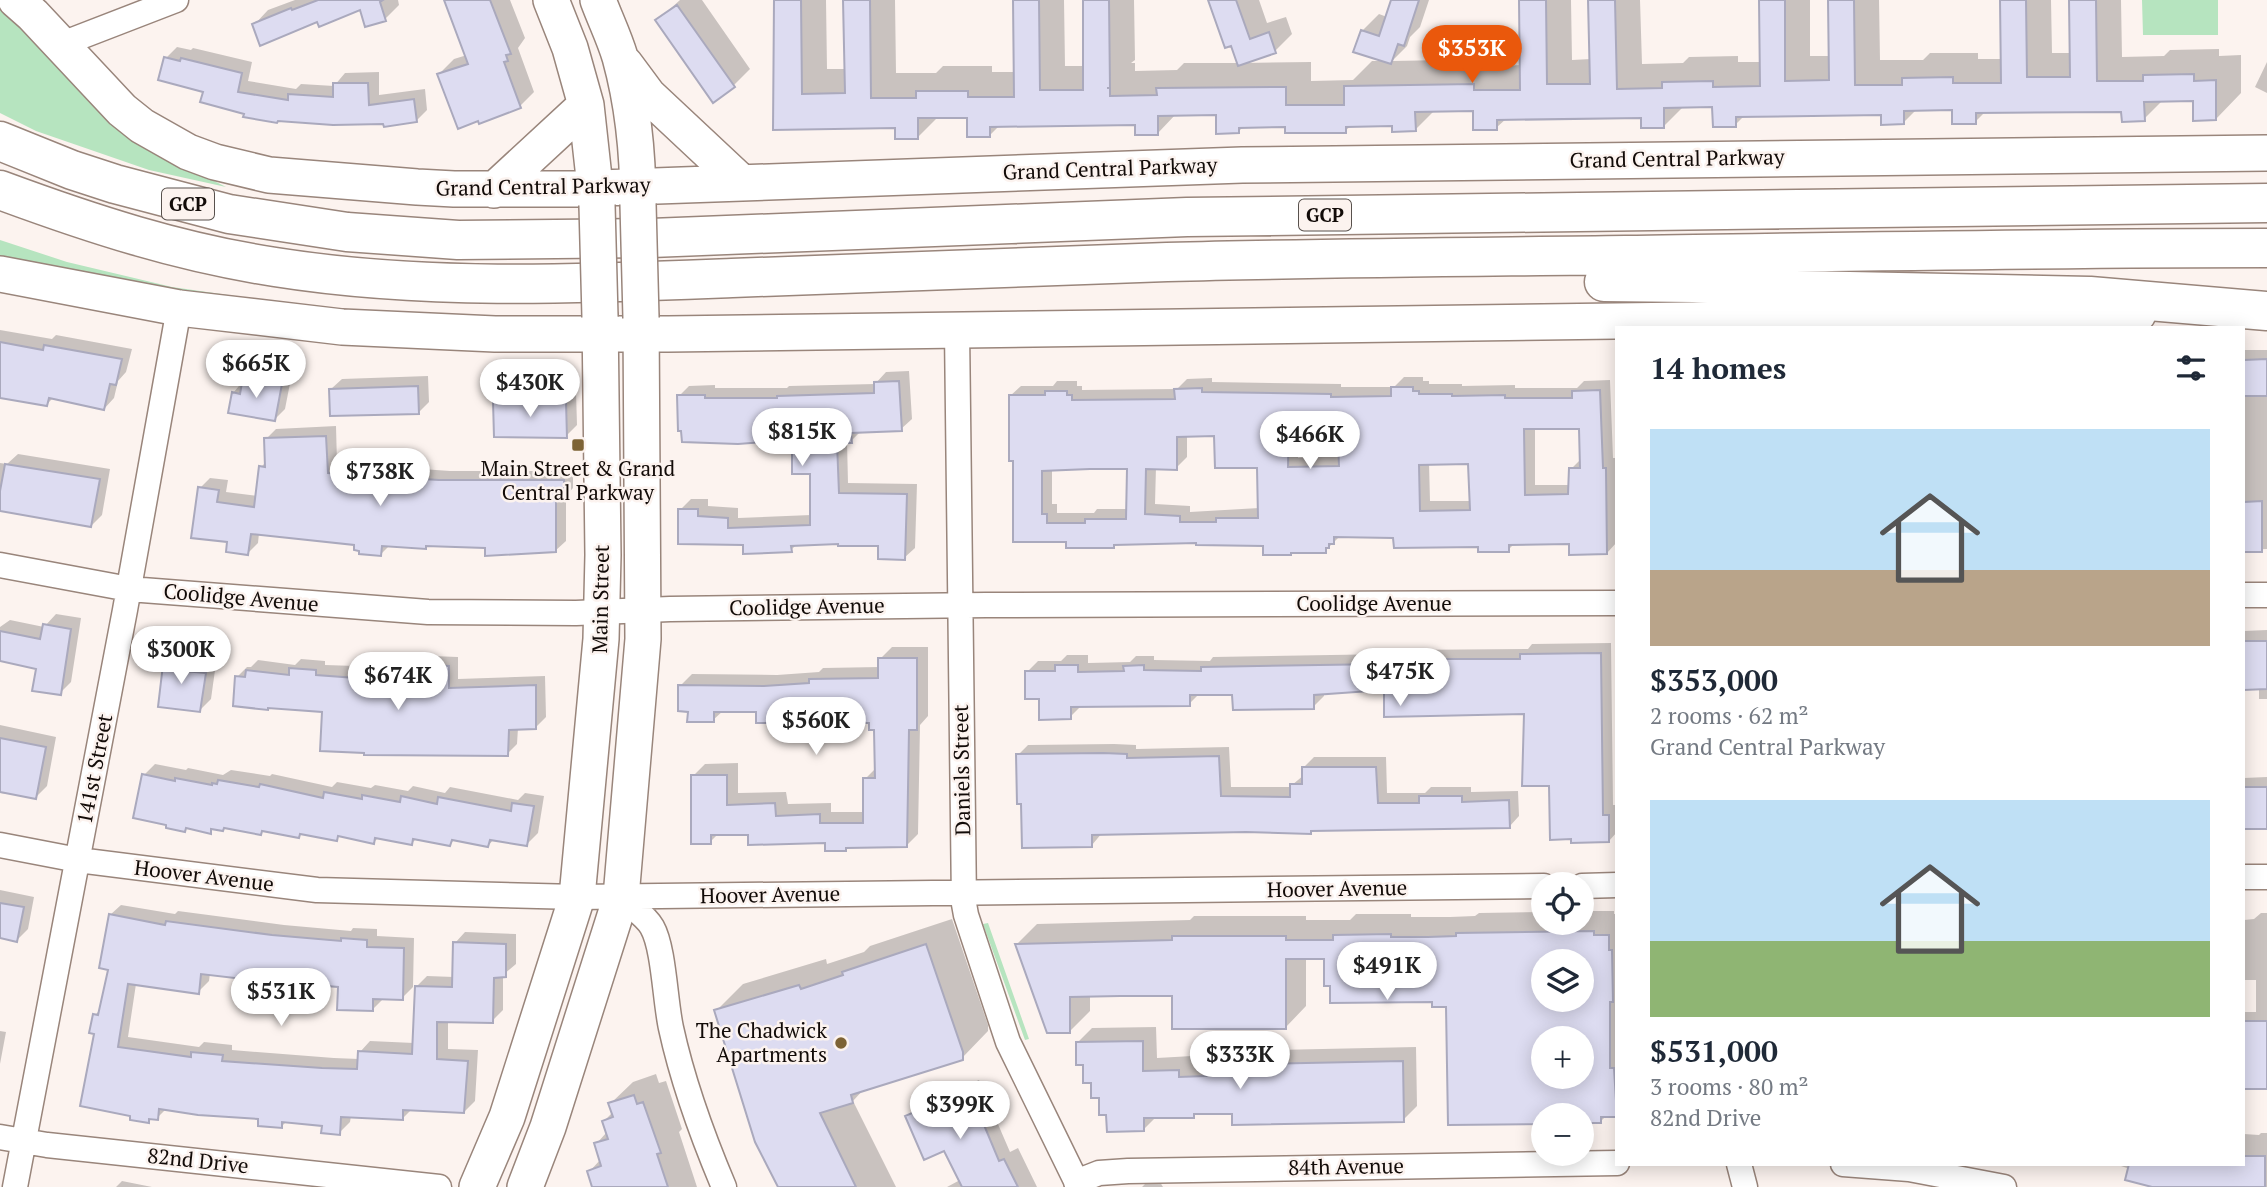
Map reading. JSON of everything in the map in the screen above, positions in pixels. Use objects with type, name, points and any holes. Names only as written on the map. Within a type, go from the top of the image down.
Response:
[{"type":"highway","name":"GCP","points":[[0,141],[115,184],[229,214],[347,232],[458,240],[651,238],[1187,217],[2267,203]]},
{"type":"highway","name":"GCP","points":[[0,190],[101,226],[187,250],[277,268],[385,279],[562,283],[1323,260],[2267,248]]},
{"type":"highway","points":[[1323,260],[1580,282],[1694,283],[1800,290],[2090,296],[2267,312]]},
{"type":"main road","name":"Grand Central Parkway","points":[[16,0],[122,110],[142,126],[188,152],[215,162],[269,175],[417,187],[597,196],[638,195],[741,183],[1242,165],[2267,153]]},
{"type":"main road","name":"Main Street","points":[[477,1187],[507,1117],[578,897],[602,612],[597,196],[586,106],[570,48],[551,0]]},
{"type":"main road","name":"Main Street","points":[[525,1187],[548,1127],[621,897],[643,656],[641,326],[638,195],[633,121],[620,55],[598,0]]},
{"type":"main road","points":[[620,55],[648,95],[741,183]]},
{"type":"main road","points":[[494,190],[586,106]]},
{"type":"main road","points":[[0,274],[179,308],[342,327],[458,332],[599,326],[957,330],[1656,324],[2267,312]]},
{"type":"street","points":[[61,44],[176,0]]},
{"type":"street","name":"141st Street","points":[[15,1187],[12,1140],[78,860],[179,308]]},
{"type":"street","name":"Daniels Street","points":[[957,330],[963,894],[966,915],[1008,1042],[1078,1184]]},
{"type":"street","name":"Coolidge Avenue","points":[[0,565],[129,589],[379,610],[441,612],[1615,603]]},
{"type":"street","points":[[2245,595],[2267,595]]},
{"type":"street","name":"Hoover Avenue","points":[[0,845],[78,860],[317,890],[621,897],[1531,886]]},
{"type":"street","points":[[2245,877],[2267,877]]},
{"type":"street","points":[[1594,886],[1615,885]]},
{"type":"street","points":[[621,897],[651,925],[657,942],[680,1063],[697,1119],[724,1187]]},
{"type":"street","name":"82nd Drive","points":[[12,1140],[439,1187]]},
{"type":"street","name":"84th Avenue","points":[[1078,1184],[1099,1173],[1128,1171],[1615,1163]]},
{"type":"street","points":[[1740,1166],[1745,1187]]},
{"type":"street","points":[[1869,1166],[1909,1169],[2004,1187]]},
{"type":"green space","points":[[2142,0],[2218,0],[2218,35],[2143,35]]},
{"type":"green space","points":[[0,8],[136,141],[226,187],[149,170],[36,131],[0,113]]},
{"type":"green space","points":[[0,240],[67,262],[172,287],[277,302],[177,295],[0,263]]},
{"type":"green space","points":[[988,923],[1029,1039],[1025,1040],[983,924]]},
{"type":"building","points":[[318,0],[383,0],[380,2],[386,21],[365,27],[360,10],[319,27],[317,22],[260,46],[252,24]]},
{"type":"building","points":[[444,0],[490,0],[511,54],[506,55],[508,61],[504,62],[521,108],[458,129],[437,74],[468,64]]},
{"type":"building","points":[[774,0],[801,0],[802,94],[845,93],[843,0],[870,0],[871,98],[916,98],[916,91],[968,91],[968,97],[1014,97],[1013,0],[1039,0],[1040,90],[1083,90],[1083,0],[1109,0],[1110,96],[1157,95],[1156,88],[1286,87],[1286,105],[1344,105],[1344,86],[1474,84],[1474,90],[1520,90],[1519,0],[1546,0],[1547,84],[1590,84],[1588,0],[1615,0],[1617,89],[1662,88],[1662,82],[1713,81],[1713,87],[1760,86],[1759,0],[1785,0],[1785,81],[1829,80],[1828,0],[1854,0],[1855,85],[1902,85],[1902,78],[1953,77],[1953,83],[2001,83],[2000,0],[2026,0],[2027,77],[2070,77],[2069,0],[2096,0],[2097,81],[2143,81],[2143,75],[2194,74],[2194,81],[2216,80],[2216,120],[2193,121],[2193,101],[2144,102],[2145,121],[2122,122],[2121,112],[1976,113],[1976,124],[1952,124],[1952,110],[1904,111],[1904,124],[1881,125],[1881,115],[1736,117],[1736,127],[1713,127],[1712,107],[1664,108],[1664,128],[1641,128],[1641,118],[1497,120],[1497,130],[1473,130],[1473,111],[1415,112],[1416,131],[1392,132],[1392,126],[1346,127],[1346,133],[1285,133],[1285,127],[1239,128],[1239,133],[1216,134],[1216,115],[1158,116],[1158,135],[1135,135],[1135,125],[990,127],[990,137],[967,137],[967,118],[918,118],[918,139],[895,139],[895,128],[773,130]]},
{"type":"building","points":[[1208,0],[1236,0],[1250,39],[1269,32],[1276,53],[1238,66],[1231,46],[1225,48]]},
{"type":"building","points":[[1391,0],[1419,0],[1404,46],[1398,44],[1391,64],[1353,52],[1361,30],[1379,36]]},
{"type":"building","points":[[677,5],[735,87],[713,103],[655,20]]},
{"type":"building","points":[[164,57],[180,61],[181,58],[242,73],[238,92],[288,100],[288,94],[333,97],[333,83],[368,83],[369,105],[414,99],[417,122],[384,127],[383,124],[277,123],[243,117],[244,114],[200,102],[203,92],[158,80]]},
{"type":"building","points":[[0,342],[43,350],[44,345],[122,359],[116,385],[110,384],[104,410],[49,398],[47,406],[0,398]]},
{"type":"building","points":[[2267,359],[2267,396],[2245,396],[2245,360]]},
{"type":"building","points":[[243,377],[282,384],[275,421],[228,413],[232,392],[240,394]]},
{"type":"building","points":[[899,381],[902,431],[851,433],[852,443],[837,443],[839,493],[907,494],[905,560],[878,559],[878,546],[791,546],[792,552],[743,554],[743,545],[678,544],[678,509],[698,509],[698,516],[728,518],[728,528],[810,525],[810,474],[792,474],[792,440],[738,444],[682,442],[681,431],[678,431],[677,395],[705,395],[705,398],[777,398],[874,393],[874,382]]},
{"type":"building","points":[[418,386],[419,414],[330,416],[329,389]]},
{"type":"building","points":[[1391,387],[1413,387],[1413,391],[1419,391],[1419,394],[1505,395],[1505,398],[1572,398],[1572,391],[1600,390],[1603,468],[1606,468],[1607,554],[1569,555],[1569,544],[1509,545],[1509,552],[1478,552],[1478,547],[1394,548],[1393,538],[1334,537],[1334,544],[1329,544],[1326,553],[1291,555],[1263,555],[1263,546],[1196,543],[1066,548],[1066,542],[1013,542],[1013,461],[1009,461],[1009,395],[1045,395],[1045,391],[1067,391],[1067,395],[1072,395],[1072,400],[1175,399],[1174,389],[1202,388],[1202,392],[1331,394],[1331,397],[1391,396]],"holes":[[[1337,415],[1339,466],[1288,467],[1289,417]],[[1524,429],[1579,429],[1580,468],[1569,468],[1568,494],[1525,495]],[[1214,436],[1215,468],[1257,468],[1258,518],[1216,518],[1216,522],[1180,522],[1180,516],[1145,514],[1146,469],[1177,470],[1177,437]],[[1468,464],[1470,510],[1420,511],[1419,465]],[[1127,469],[1126,519],[1047,523],[1047,514],[1042,514],[1042,471]]]},
{"type":"building","points":[[522,400],[522,403],[566,401],[567,438],[494,437],[493,401]]},
{"type":"building","points":[[326,436],[328,473],[439,480],[564,480],[564,500],[556,500],[556,552],[485,556],[485,548],[426,546],[426,549],[382,546],[381,556],[359,554],[359,551],[354,550],[354,545],[251,534],[248,555],[226,552],[227,542],[191,538],[198,487],[219,490],[217,502],[254,507],[259,466],[265,467],[264,438]]},
{"type":"building","points":[[5,464],[100,479],[91,527],[0,511],[0,491]]},
{"type":"building","points":[[2262,501],[2262,552],[2245,552],[2245,502]]},
{"type":"building","points":[[43,624],[71,629],[61,695],[32,691],[36,669],[0,661],[0,631],[40,639]]},
{"type":"building","points":[[2245,641],[2267,641],[2267,689],[2245,690]]},
{"type":"building","points":[[1601,653],[1603,815],[1609,815],[1609,842],[1571,843],[1571,839],[1550,840],[1549,786],[1522,786],[1524,714],[1384,717],[1384,690],[1314,695],[1314,709],[1233,710],[1232,695],[1190,695],[1190,706],[1071,707],[1071,719],[1039,720],[1039,699],[1025,699],[1025,671],[1055,671],[1055,665],[1078,665],[1078,672],[1124,671],[1123,666],[1144,665],[1144,670],[1201,671],[1201,667],[1384,664],[1384,659],[1520,659],[1520,654]]},
{"type":"building","points":[[164,656],[187,659],[185,671],[206,673],[200,712],[158,707]]},
{"type":"building","points":[[878,658],[917,658],[917,730],[909,730],[907,847],[825,851],[825,843],[748,845],[748,835],[711,835],[711,844],[691,844],[691,775],[727,775],[727,805],[775,803],[776,816],[820,814],[820,823],[863,823],[863,778],[875,778],[874,730],[869,730],[869,723],[756,723],[756,712],[714,712],[714,722],[687,722],[688,712],[678,711],[678,685],[764,686],[809,683],[809,679],[878,678]]},
{"type":"building","points":[[420,665],[449,666],[449,688],[536,685],[536,729],[509,730],[508,756],[364,755],[320,751],[322,712],[233,706],[235,676],[245,677],[246,670],[289,675],[289,668],[316,670],[316,675],[356,678],[356,683],[360,685],[420,688]]},
{"type":"building","points":[[0,738],[46,747],[36,799],[0,792]]},
{"type":"building","points":[[1016,754],[1127,754],[1127,758],[1219,756],[1221,796],[1290,797],[1290,784],[1302,784],[1302,767],[1376,767],[1378,803],[1419,803],[1419,796],[1462,796],[1462,802],[1509,800],[1510,828],[1311,831],[1311,834],[1246,832],[1092,835],[1092,847],[1022,848],[1021,804],[1017,804]]},
{"type":"building","points":[[142,774],[212,785],[217,784],[218,780],[259,787],[260,784],[323,798],[324,792],[400,802],[401,796],[437,804],[438,797],[511,811],[512,803],[534,806],[527,846],[490,840],[488,847],[452,840],[450,846],[413,839],[412,845],[375,838],[374,844],[338,836],[337,841],[262,831],[261,835],[224,828],[223,831],[211,829],[211,834],[186,828],[185,832],[133,818]]},
{"type":"building","points":[[2245,787],[2267,787],[2267,829],[2245,829]]},
{"type":"building","points":[[0,903],[24,907],[17,942],[0,938]]},
{"type":"building","points":[[109,914],[165,925],[166,921],[272,935],[341,941],[341,938],[367,940],[367,947],[404,948],[403,1000],[373,999],[373,1011],[337,1010],[338,987],[201,974],[199,994],[128,984],[118,1047],[191,1057],[191,1052],[223,1055],[222,1061],[357,1069],[358,1051],[412,1054],[415,986],[452,987],[453,942],[506,944],[506,977],[494,978],[493,1023],[437,1022],[437,1059],[468,1061],[464,1113],[403,1110],[403,1120],[341,1117],[340,1135],[321,1133],[322,1126],[282,1122],[282,1128],[258,1126],[258,1119],[159,1109],[158,1120],[149,1119],[149,1123],[130,1120],[130,1116],[80,1106],[94,1034],[89,1033],[93,1014],[98,1015],[108,970],[99,968]]},
{"type":"building","points":[[1531,932],[1531,935],[1609,935],[1609,950],[1612,950],[1613,1002],[1610,1002],[1610,1068],[1614,1068],[1615,1117],[1601,1117],[1601,1123],[1594,1123],[1594,1103],[1531,1103],[1531,1124],[1448,1125],[1446,1007],[1432,1007],[1432,1002],[1330,1003],[1330,986],[1324,986],[1324,959],[1286,959],[1286,1029],[1172,1029],[1172,996],[1120,996],[1070,997],[1070,1033],[1047,1033],[1015,944],[1172,940],[1172,936],[1286,936],[1286,940],[1333,940],[1333,935],[1391,934],[1391,937],[1456,936],[1456,933]]},
{"type":"building","name":"The Chadwick Apartments","points":[[926,944],[963,1052],[963,1060],[851,1095],[853,1103],[820,1113],[856,1187],[778,1187],[755,1142],[714,1010],[799,985],[801,989],[843,975],[842,972]]},
{"type":"building","points":[[2245,1021],[2267,1021],[2267,1089],[2245,1089]]},
{"type":"building","points":[[1143,1041],[1143,1071],[1179,1070],[1179,1077],[1259,1074],[1259,1064],[1403,1061],[1404,1122],[1232,1125],[1232,1114],[1194,1114],[1194,1118],[1144,1118],[1144,1131],[1107,1132],[1106,1115],[1099,1115],[1099,1098],[1091,1098],[1091,1083],[1083,1083],[1083,1065],[1076,1065],[1076,1042]]},
{"type":"building","points":[[969,1089],[999,1161],[1004,1159],[1018,1187],[962,1187],[944,1151],[924,1160],[905,1116]]},
{"type":"building","points":[[634,1095],[637,1104],[643,1102],[661,1153],[657,1154],[668,1187],[592,1187],[587,1171],[601,1166],[594,1143],[608,1139],[602,1121],[613,1117],[608,1103]]},
{"type":"building","points":[[2245,1156],[2265,1156],[2265,1187],[2152,1187],[2125,1180],[2128,1166],[2245,1166]]},
{"type":"place","name":"Main Street & Grand Central Parkway","points":[[578,445]]},
{"type":"place","name":"The Chadwick Apartments","points":[[841,1043]]}]
